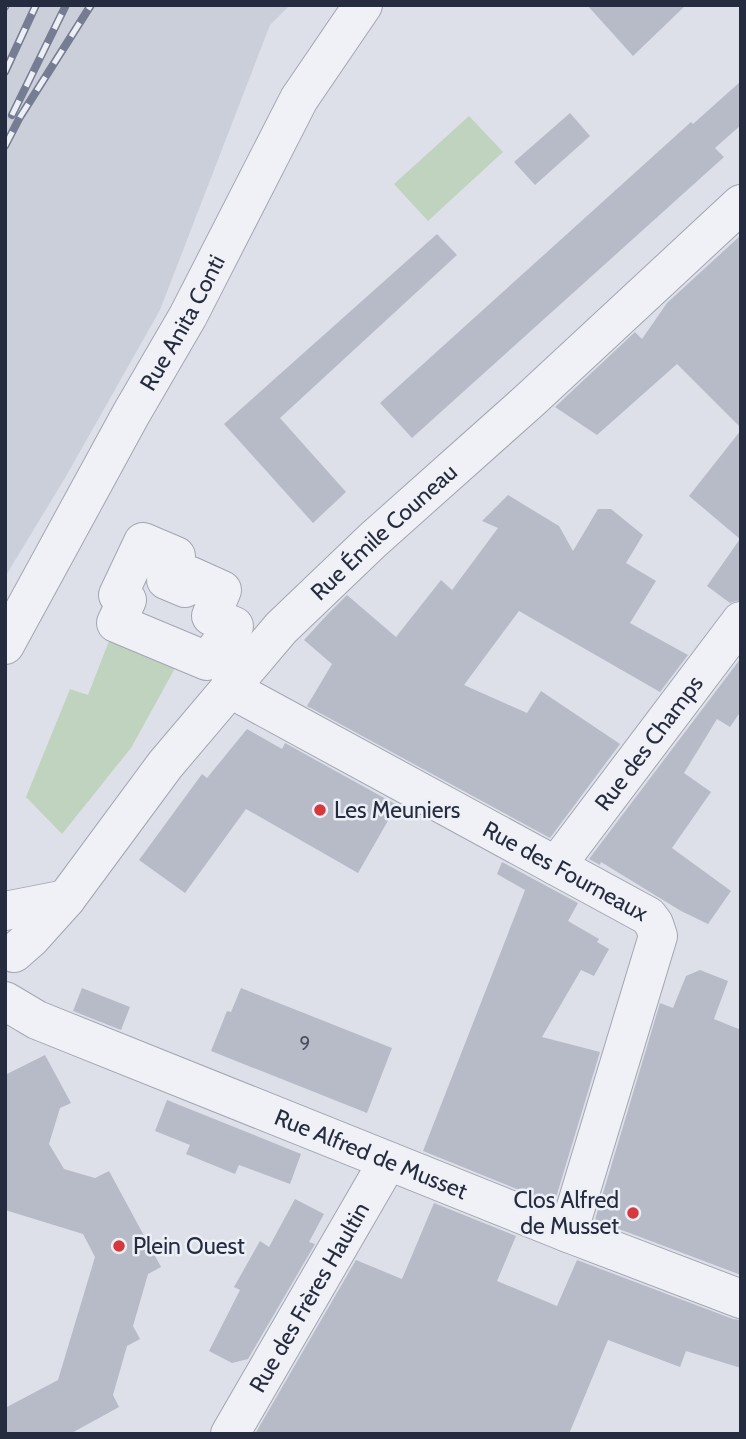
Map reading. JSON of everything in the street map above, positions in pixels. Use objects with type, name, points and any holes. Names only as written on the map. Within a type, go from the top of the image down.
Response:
[{"type":"street","name":"Rue Anita Conti","points":[[5,645],[131,414],[188,316],[299,99],[350,20],[363,5]]},
{"type":"street","name":"Rue Émile Couneau","points":[[10,941],[30,939],[66,899],[165,765],[281,628],[373,540],[530,400],[741,204]]},
{"type":"street","name":"Rue des Champs","points":[[556,866],[741,621]]},
{"type":"street","name":"Rue des Fourneaux","points":[[229,688],[648,916],[654,924],[658,936],[568,1233]]},
{"type":"street","points":[[5,911],[66,899]]},
{"type":"street","points":[[5,1000],[13,977],[10,941]]},
{"type":"street","name":"Rue Alfred de Musset","points":[[5,1000],[37,1020],[568,1233],[741,1299]]},
{"type":"street","name":"Rue des Frères Haultin","points":[[230,1434],[388,1161]]},
{"type":"shaded area","points":[[5,5],[290,5],[270,25],[160,310],[65,478],[5,577]]},
{"type":"green space","points":[[469,116],[503,152],[428,221],[394,184]]},
{"type":"green space","points":[[116,623],[184,652],[131,748],[62,834],[26,797],[70,689],[88,695]]},
{"type":"building","points":[[587,5],[686,5],[633,56]]},
{"type":"building","points":[[741,81],[741,125],[715,148],[724,157],[412,438],[380,403],[691,122],[693,124]]},
{"type":"building","points":[[570,113],[590,136],[535,185],[514,162]]},
{"type":"building","points":[[437,234],[457,255],[280,418],[346,492],[313,523],[224,424]]},
{"type":"building","points":[[741,235],[741,428],[677,364],[597,435],[555,407],[635,332],[642,339],[667,303]]},
{"type":"building","points":[[741,430],[741,600],[730,603],[707,586],[740,539],[689,496]]},
{"type":"building","points":[[508,495],[559,526],[573,551],[598,509],[611,509],[643,535],[626,563],[656,581],[630,623],[688,655],[660,692],[519,611],[464,685],[527,713],[541,691],[620,744],[550,838],[307,706],[332,664],[304,640],[326,616],[347,595],[396,637],[441,580],[452,590],[498,528],[482,521]]},
{"type":"building","points":[[741,658],[741,711],[730,727],[717,719],[684,773],[711,792],[672,848],[731,891],[708,924],[681,911],[601,862],[600,865],[589,859]]},
{"type":"building","name":"Les Meuniers","points":[[247,729],[282,749],[285,743],[397,805],[358,873],[246,809],[185,893],[139,860],[202,774],[207,778]]},
{"type":"building","points":[[502,862],[578,903],[568,921],[599,939],[597,942],[609,949],[594,976],[581,970],[542,1037],[600,1052],[554,1204],[423,1151],[525,890],[497,874]]},
{"type":"building","points":[[700,970],[728,981],[714,1019],[741,1030],[741,1275],[595,1220],[660,1003],[673,1008],[686,976]]},
{"type":"building","points":[[82,988],[130,1007],[121,1030],[73,1011]]},
{"type":"building","points":[[241,988],[392,1048],[367,1113],[211,1051],[227,1011],[231,1012]]},
{"type":"building","name":"Plein Ouest","points":[[45,1055],[71,1103],[60,1108],[49,1144],[64,1169],[95,1178],[109,1171],[161,1267],[148,1274],[133,1326],[140,1339],[127,1346],[113,1395],[119,1407],[70,1434],[5,1434],[5,1408],[58,1380],[95,1257],[83,1234],[5,1210],[5,1075]]},
{"type":"building","points":[[167,1100],[301,1154],[290,1184],[239,1165],[235,1174],[186,1154],[190,1145],[155,1131]]},
{"type":"building","points":[[295,1199],[324,1214],[309,1242],[315,1244],[248,1359],[232,1363],[209,1351],[240,1290],[234,1287],[260,1241],[269,1247]]},
{"type":"building","points":[[434,1203],[516,1236],[497,1281],[557,1306],[577,1260],[741,1320],[741,1368],[686,1351],[680,1367],[608,1340],[569,1434],[255,1434],[356,1260],[402,1279]]},
{"type":"railway","points":[[5,72],[36,5]]},
{"type":"railway","points":[[12,115],[66,5]]},
{"type":"railway","points":[[5,146],[20,117],[91,5]]},
{"type":"place","name":"Les Meuniers","points":[[320,810]]},
{"type":"place","name":"Clos Alfred de Musset","points":[[633,1213]]},
{"type":"place","name":"Plein Ouest","points":[[119,1246]]}]
